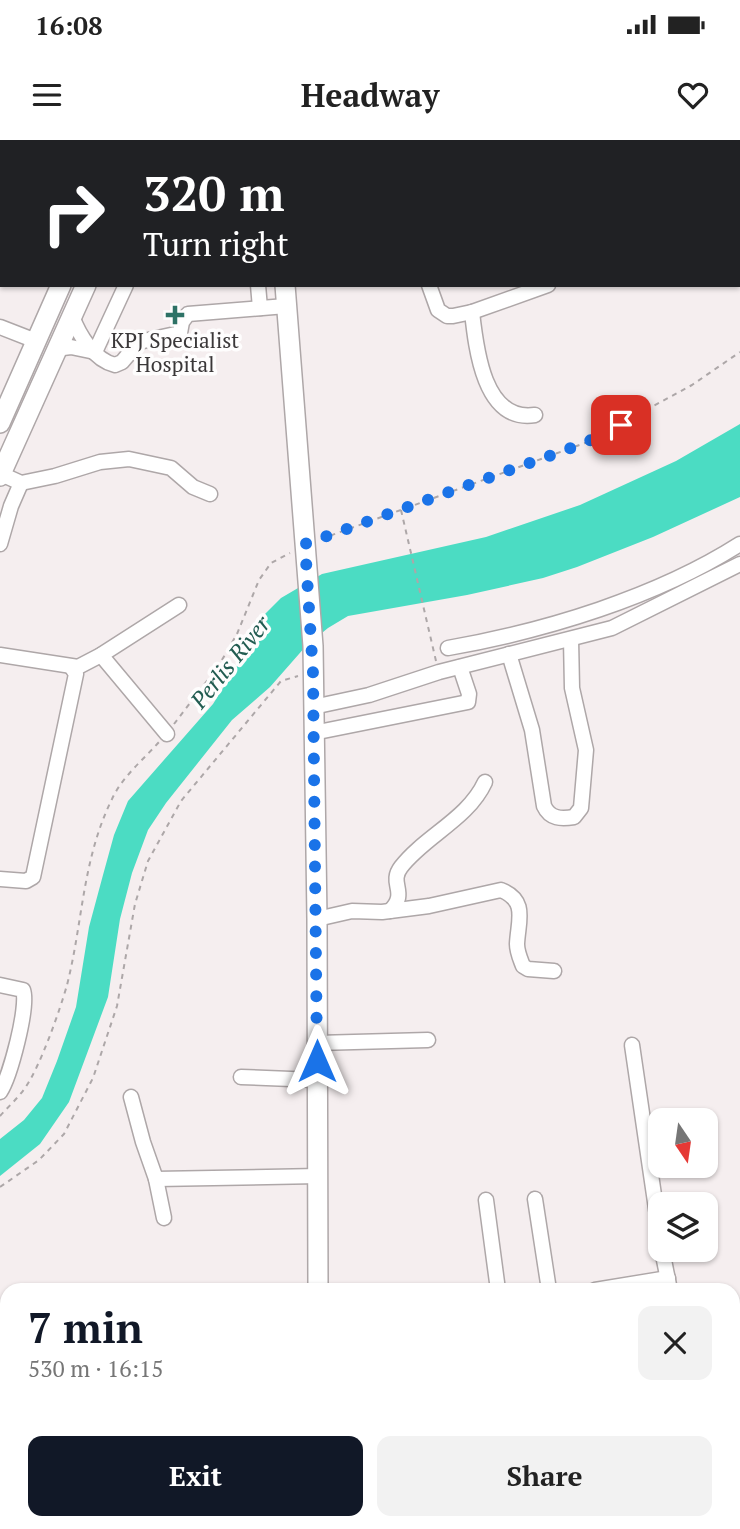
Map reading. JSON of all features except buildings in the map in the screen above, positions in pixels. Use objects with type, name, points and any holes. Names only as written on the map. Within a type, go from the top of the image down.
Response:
[{"type":"main road","points":[[0,423],[60,287]]},
{"type":"main road","points":[[1,475],[55,349],[85,287]]},
{"type":"main road","points":[[285,287],[313,646],[318,1283]]},
{"type":"street","points":[[95,352],[125,287]]},
{"type":"street","points":[[258,287],[260,308]]},
{"type":"street","points":[[430,287],[441,312],[450,316],[472,312],[542,287]]},
{"type":"street","points":[[72,316],[77,332],[95,352],[108,363],[115,365],[122,362],[139,342],[180,334],[182,322],[188,314],[286,306]]},
{"type":"street","points":[[472,312],[477,356],[499,404],[517,415],[535,415]]},
{"type":"street","points":[[0,327],[36,341]]},
{"type":"street","points":[[55,349],[71,347],[95,352]]},
{"type":"street","points":[[1,475],[22,483],[100,462],[129,459],[172,468],[193,487],[210,494]]},
{"type":"street","points":[[0,544],[11,506],[22,483]]},
{"type":"street","points":[[448,648],[489,641],[599,611],[675,578],[740,544]]},
{"type":"street","points":[[313,707],[369,695],[439,672],[620,625],[740,564]]},
{"type":"street","points":[[0,655],[72,668],[102,655],[179,605]]},
{"type":"street","points":[[509,654],[532,730],[544,806],[548,814],[554,817],[574,817],[581,808],[586,750],[572,688],[571,639]]},
{"type":"street","points":[[102,655],[167,734]]},
{"type":"street","points":[[313,733],[468,702],[469,694],[460,667]]},
{"type":"street","points":[[0,879],[26,881],[33,877],[68,717],[76,674],[72,668]]},
{"type":"street","points":[[390,911],[398,903],[396,879],[404,864],[459,815],[480,793],[485,782]]},
{"type":"street","points":[[317,919],[352,911],[390,911],[429,906],[501,891],[512,895],[519,904],[517,946],[523,966],[555,971]]},
{"type":"street","points":[[0,985],[23,990],[25,999],[22,1023],[0,1092]]},
{"type":"street","points":[[317,1043],[428,1040]]},
{"type":"street","points":[[632,1045],[654,1192]]},
{"type":"street","points":[[241,1077],[317,1080]]},
{"type":"street","points":[[131,1097],[156,1179],[164,1218]]},
{"type":"street","points":[[156,1179],[319,1176]]},
{"type":"street","points":[[535,1199],[548,1283]]},
{"type":"street","points":[[486,1200],[497,1283]]},
{"type":"street","points":[[664,1262],[669,1283]]},
{"type":"path","points":[[0,1116],[26,1087],[46,1044],[67,985],[86,874],[98,832],[113,796],[132,770],[167,734],[219,665],[271,563],[305,554],[401,510],[585,443],[692,385],[740,352]]},
{"type":"path","points":[[401,510],[439,672]]},
{"type":"path","points":[[0,1187],[39,1160],[64,1134],[93,1078],[117,1006],[135,904],[144,872],[176,811],[281,681],[313,673]]},
{"type":"shaded area","points":[[740,424],[740,497],[653,537],[543,578],[467,595],[348,616],[306,646],[270,687],[232,720],[148,830],[132,873],[120,919],[108,997],[69,1102],[40,1144],[0,1176],[0,1139],[24,1120],[42,1098],[76,1007],[89,927],[114,835],[128,801],[213,704],[264,615],[281,598],[322,574],[486,537],[580,505],[676,461]]},
{"type":"place","name":"KPJ Specialist Hospital","points":[[175,315]]},
{"type":"route","points":[[317,1061],[313,646],[305,544],[585,443],[621,425]]},
{"type":"water label","name":"Perlis River","points":[[230,662]]}]
